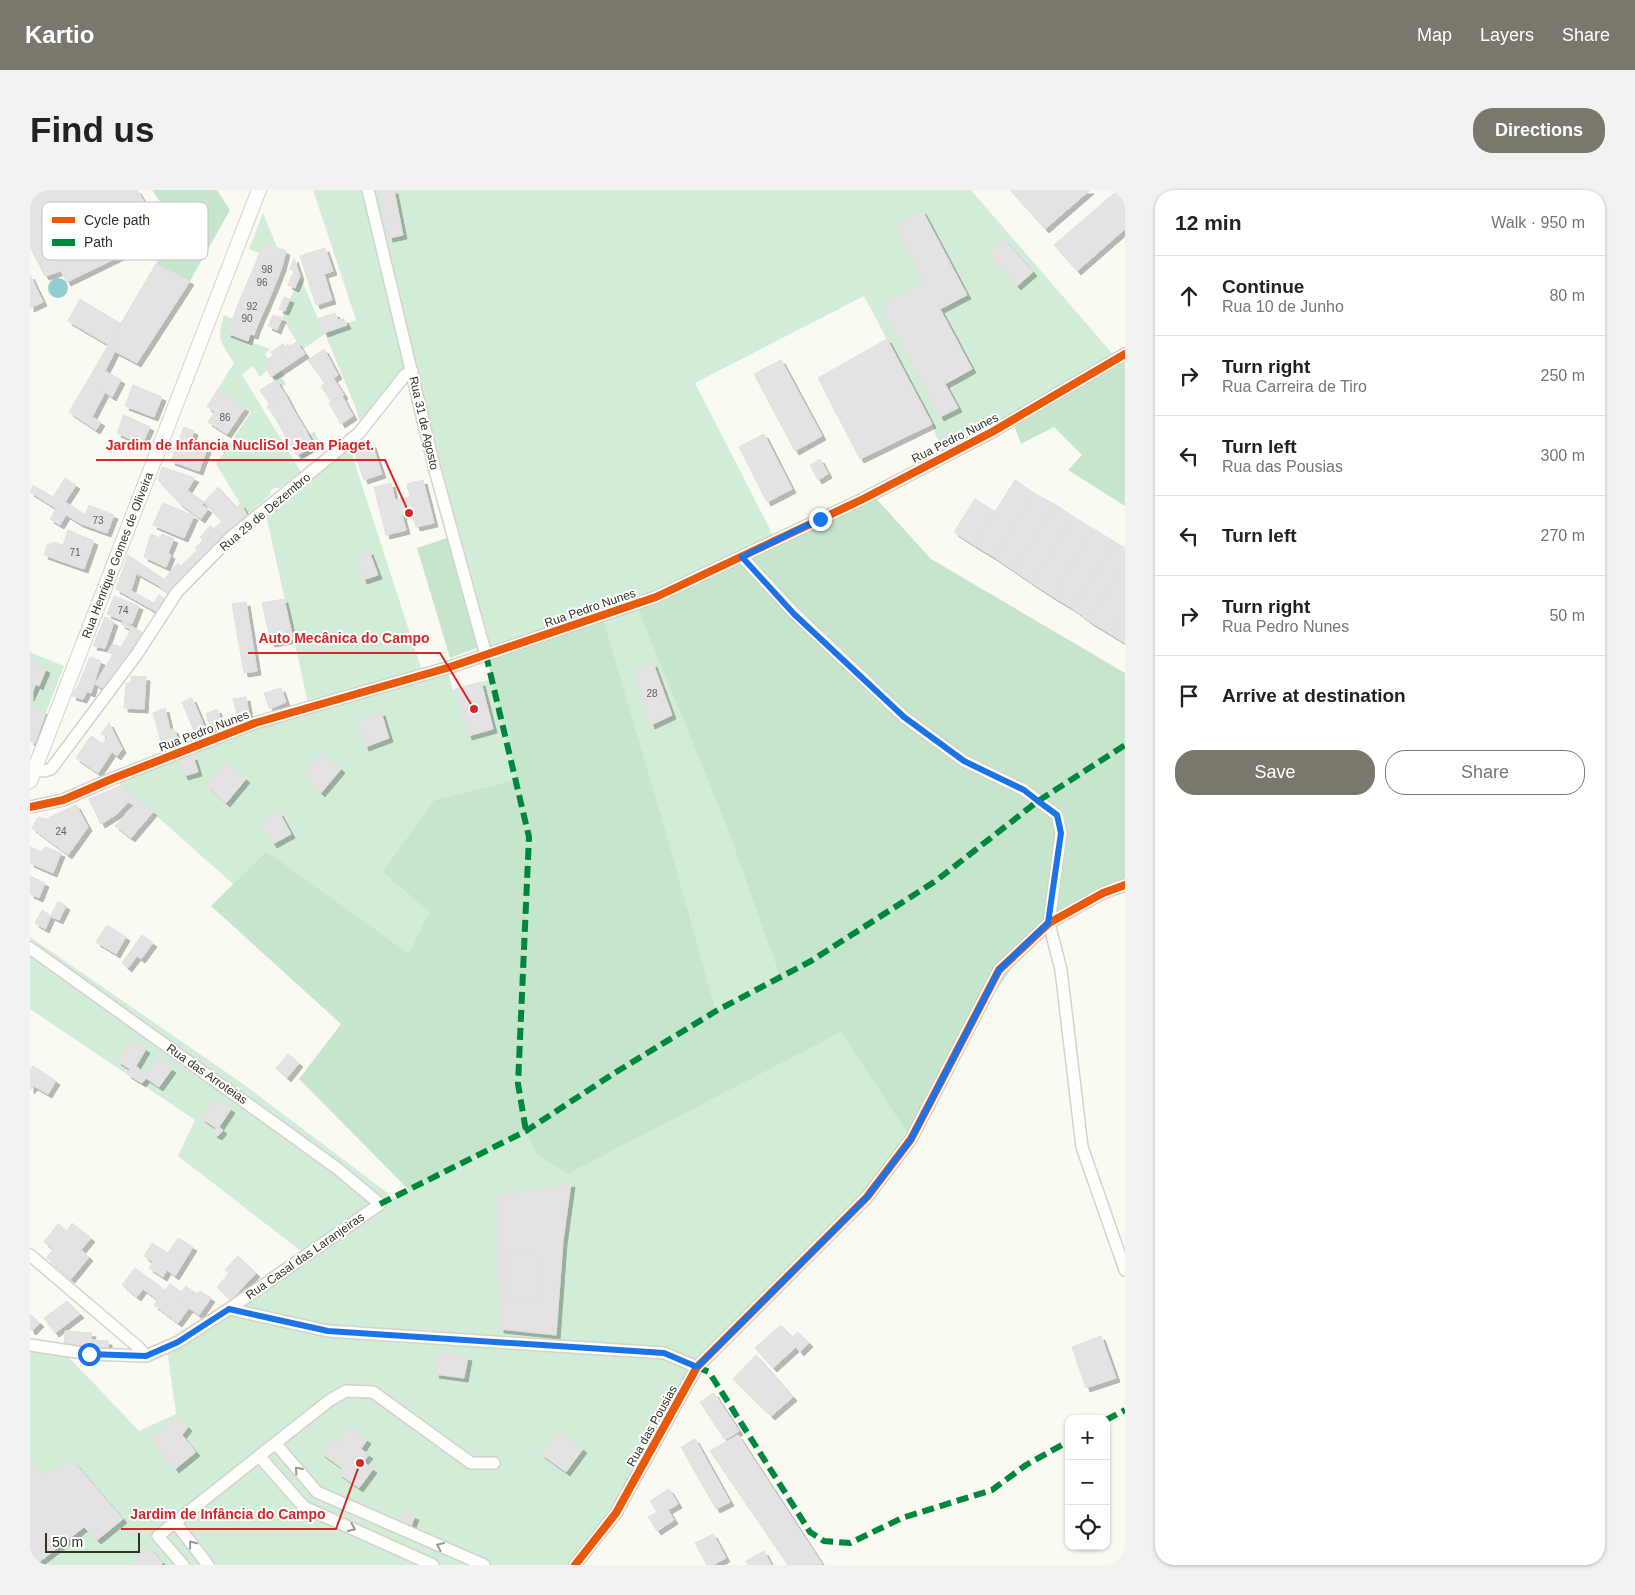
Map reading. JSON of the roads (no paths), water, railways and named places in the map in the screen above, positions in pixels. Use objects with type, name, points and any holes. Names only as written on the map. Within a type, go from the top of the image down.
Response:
[{"type":"street","name":"Rua Henrique Gomes de Oliveira","points":[[32,776],[259,190]]},
{"type":"street","name":"Rua 31 de Agosto","points":[[368,190],[435,470],[486,655]]},
{"type":"street","name":"Rua Pedro Nunes","points":[[30,807],[63,800],[255,723],[486,655],[656,597],[863,499],[992,432],[1125,354]]},
{"type":"street","name":"Rua 29 de Dezembro","points":[[32,776],[50,769],[137,654],[177,592],[230,538],[359,433],[405,375],[412,371]]},
{"type":"street","points":[[742,557],[794,614],[904,717],[964,761],[1024,790],[1057,815],[1061,833],[1048,923],[1061,970],[1082,1147],[1125,1270]]},
{"type":"street","name":"Rua das Pousias","points":[[575,1565],[616,1513],[697,1367],[867,1197],[911,1139],[999,970],[1048,923],[1103,893],[1125,886]]},
{"type":"street","name":"Rua das Arroteias","points":[[30,948],[292,1134],[380,1204]]},
{"type":"street","name":"Rua Casal das Laranjeiras","points":[[146,1356],[178,1342],[229,1309],[380,1204]]},
{"type":"street","points":[[30,1256],[138,1347],[146,1356]]},
{"type":"street","points":[[229,1309],[328,1331],[664,1353],[697,1367]]},
{"type":"street","points":[[30,1345],[89,1354],[146,1356]]},
{"type":"street","points":[[183,1565],[158,1536],[330,1400],[346,1391],[373,1392],[471,1463],[494,1463]]},
{"type":"street","points":[[276,1444],[318,1492],[484,1565]]},
{"type":"street","points":[[260,1457],[304,1507],[433,1565]]},
{"type":"street","points":[[175,1522],[208,1565]]},
{"type":"water","points":[[58,278],[65,281],[68,288],[65,295],[58,298],[51,295],[48,288],[51,281]]},
{"type":"place","name":"Jardim de Infancia NucliSol Jean Piaget.","points":[[409,513]]},
{"type":"place","name":"Auto Mecânica do Campo","points":[[474,709]]},
{"type":"place","name":"Jardim de Infância do Campo","points":[[360,1463]]}]
